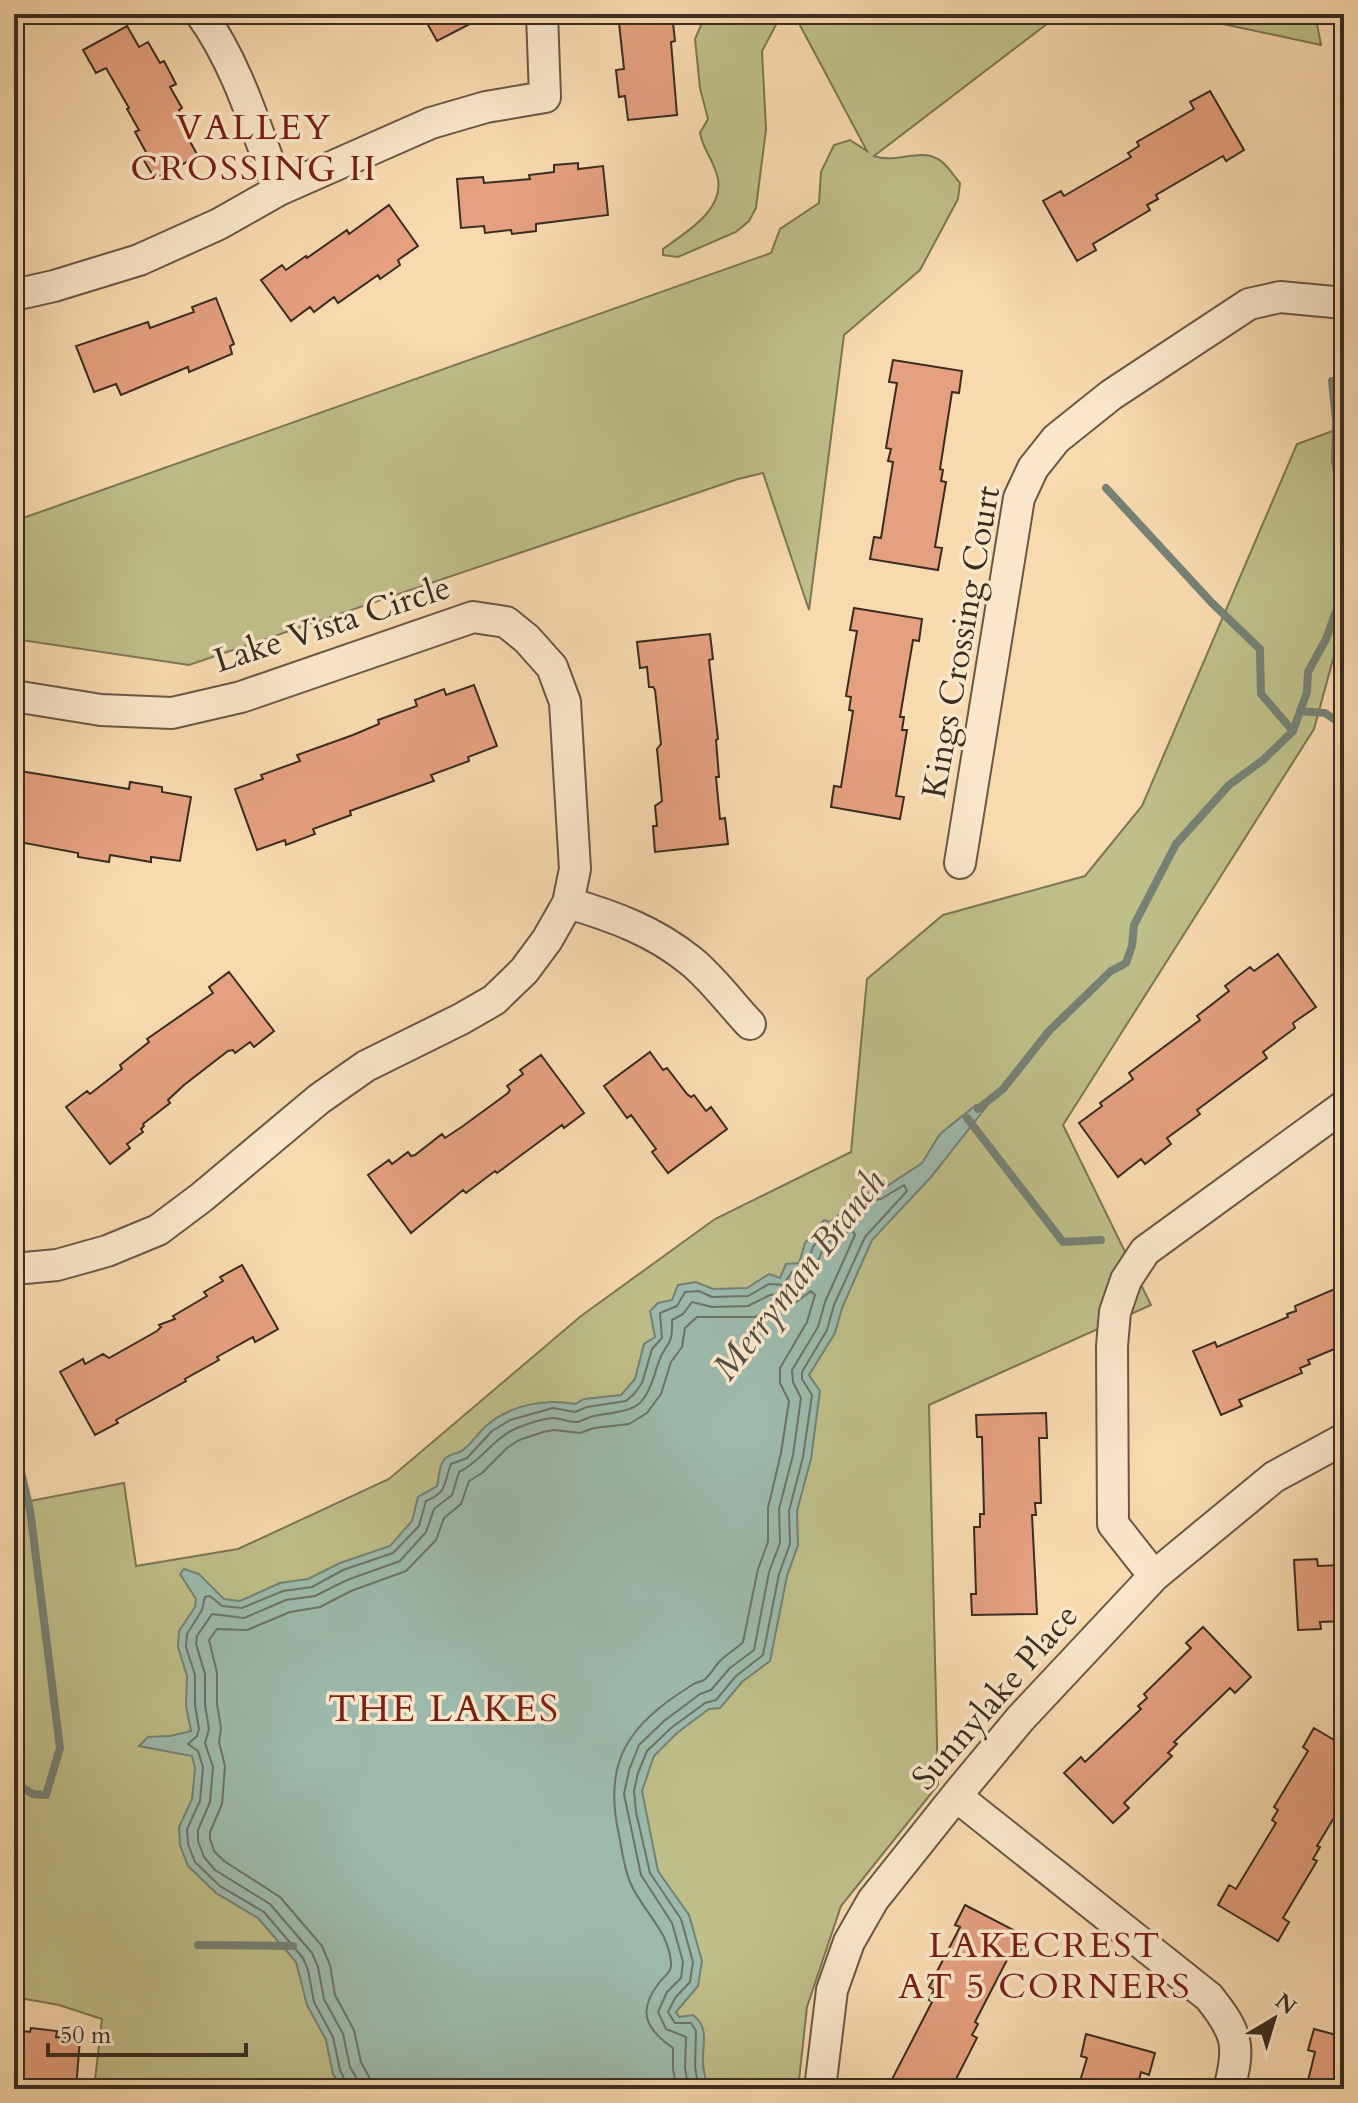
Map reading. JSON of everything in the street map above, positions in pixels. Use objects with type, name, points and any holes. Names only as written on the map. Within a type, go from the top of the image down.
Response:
[{"type":"street","points":[[201,14],[237,75],[279,190]]},
{"type":"street","points":[[14,295],[139,260],[219,224],[279,190],[431,123],[486,107],[545,97],[542,14]]},
{"type":"street","name":"Kings Crossing Court","points":[[960,863],[1019,498],[1033,468],[1056,439],[1102,402],[1249,304],[1280,297],[1344,303]]},
{"type":"street","name":"Lake Vista Circle","points":[[14,696],[101,710],[172,713],[241,697],[473,617],[506,622],[527,639],[552,667],[565,702],[575,869],[568,903],[547,940],[524,971],[494,1000],[366,1066],[319,1099],[158,1230],[107,1251],[57,1265],[14,1269]]},
{"type":"street","points":[[568,903],[620,918],[657,937],[692,962],[750,1024]]},
{"type":"street","points":[[1154,1576],[1113,1524],[1112,1346],[1115,1312],[1126,1280],[1145,1251],[1344,1106]]},
{"type":"street","name":"Sunnylake Place","points":[[820,2089],[832,1990],[849,1942],[873,1900],[956,1796],[1020,1719],[1154,1576],[1274,1477],[1344,1439]]},
{"type":"street","points":[[956,1796],[1209,1997],[1230,2023],[1236,2045],[1229,2089]]},
{"type":"green space","points":[[706,14],[779,14],[762,51],[766,129],[756,208],[749,221],[736,232],[678,257],[663,255],[663,249],[693,227],[716,199],[717,175],[700,133],[708,119],[700,88],[695,39]]},
{"type":"green space","points":[[794,14],[1060,14],[874,156],[923,155],[938,159],[960,183],[958,199],[920,270],[844,335],[809,610],[763,473],[189,665],[14,639],[14,515],[26,517],[771,253],[780,229],[819,203],[821,172],[834,145],[850,140],[867,151]]},
{"type":"green space","points":[[1176,14],[1315,14],[1321,45]]},
{"type":"green space","points":[[1344,427],[1344,619],[1314,729],[1063,1125],[1151,1305],[929,1405],[938,1785],[841,1906],[807,2007],[798,2089],[94,2089],[102,2019],[59,2005],[14,1997],[14,1504],[124,1483],[136,1566],[238,1549],[389,1479],[581,1316],[715,1219],[851,1152],[867,979],[943,915],[1085,876],[1142,806],[1297,444]]},
{"type":"water","points":[[986,1104],[931,1177],[872,1240],[842,1308],[835,1333],[809,1375],[820,1391],[811,1459],[797,1511],[798,1545],[787,1576],[770,1661],[742,1682],[720,1708],[709,1709],[677,1733],[654,1756],[642,1791],[658,1871],[689,1915],[702,1961],[698,1986],[676,2012],[679,2017],[693,2015],[702,2025],[707,2089],[343,2089],[333,2074],[326,2040],[307,2005],[296,1962],[258,1918],[216,1893],[188,1866],[180,1845],[179,1827],[192,1799],[195,1768],[192,1756],[139,1746],[148,1737],[191,1731],[186,1706],[187,1676],[178,1647],[179,1631],[195,1607],[196,1599],[180,1574],[184,1569],[199,1574],[224,1599],[240,1601],[280,1583],[308,1579],[340,1563],[390,1546],[412,1521],[418,1497],[437,1486],[444,1459],[462,1451],[495,1419],[528,1405],[552,1402],[575,1404],[584,1399],[621,1395],[635,1379],[644,1344],[655,1337],[650,1311],[658,1303],[672,1300],[678,1285],[696,1282],[713,1289],[747,1288],[769,1274],[780,1278],[786,1264],[799,1263],[805,1243],[824,1220],[830,1222],[867,1193],[878,1192],[922,1163],[940,1134],[976,1105]]},
{"type":"building","points":[[422,14],[489,14],[437,41]]},
{"type":"building","points":[[618,14],[672,14],[677,115],[628,120],[625,96],[619,97],[616,70],[624,69]]},
{"type":"building","points":[[127,26],[139,47],[148,42],[160,63],[164,61],[176,84],[170,87],[191,131],[186,134],[198,156],[155,179],[142,157],[147,154],[135,132],[139,130],[129,108],[106,68],[96,73],[83,50]]},
{"type":"building","points":[[1210,91],[1244,150],[1226,161],[1223,156],[1156,195],[1158,199],[1147,205],[1150,210],[1093,244],[1096,250],[1077,261],[1043,201],[1061,191],[1064,196],[1131,157],[1128,153],[1139,146],[1137,142],[1194,109],[1190,102]]},
{"type":"building","points":[[578,163],[578,169],[603,166],[608,215],[536,224],[536,231],[512,234],[511,230],[485,233],[484,226],[461,228],[457,179],[483,177],[484,183],[530,179],[529,175],[554,172],[554,165]]},
{"type":"building","points":[[389,205],[418,246],[398,260],[400,265],[380,279],[378,275],[338,303],[334,297],[314,312],[310,307],[291,321],[261,280],[282,265],[286,270],[307,258],[347,230],[349,234]]},
{"type":"building","points":[[216,298],[234,344],[230,346],[232,354],[189,372],[188,367],[121,395],[116,384],[94,392],[76,346],[148,322],[150,328],[194,312],[192,307]]},
{"type":"building","points":[[893,360],[962,371],[959,393],[952,392],[940,469],[943,470],[941,481],[946,482],[935,547],[942,548],[938,570],[870,559],[874,537],[881,538],[893,462],[888,461],[891,449],[886,448],[897,383],[889,382]]},
{"type":"building","points":[[854,608],[922,619],[919,641],[913,640],[900,717],[904,717],[902,730],[907,730],[896,796],[904,797],[900,819],[831,807],[834,786],[841,787],[853,711],[849,710],[851,697],[846,696],[857,631],[850,630]]},
{"type":"building","points":[[710,634],[713,659],[709,660],[718,739],[719,777],[716,777],[720,819],[725,818],[728,844],[655,852],[655,806],[662,801],[657,749],[661,744],[655,690],[649,687],[647,667],[640,668],[637,642]]},
{"type":"building","points":[[474,685],[497,746],[468,757],[469,761],[431,775],[434,781],[350,811],[351,815],[313,829],[315,834],[286,845],[285,840],[257,850],[235,789],[263,779],[261,775],[300,761],[297,755],[353,735],[379,724],[378,720],[417,706],[415,700],[444,689],[446,695]]},
{"type":"building","points":[[14,770],[129,789],[130,782],[162,787],[162,792],[191,797],[180,861],[151,857],[151,862],[110,855],[109,862],[14,841]]},
{"type":"building","points":[[1278,954],[1316,1007],[1293,1023],[1295,1028],[1263,1052],[1267,1058],[1197,1110],[1200,1114],[1167,1138],[1171,1144],[1145,1164],[1141,1159],[1118,1177],[1079,1123],[1133,1079],[1129,1073],[1200,1020],[1197,1016],[1229,991],[1225,986],[1250,967],[1254,971]]},
{"type":"building","points":[[229,972],[274,1031],[254,1047],[250,1042],[235,1053],[228,1051],[184,1085],[168,1100],[170,1103],[143,1124],[143,1132],[127,1144],[130,1148],[110,1164],[66,1107],[87,1091],[90,1094],[122,1069],[120,1065],[149,1042],[147,1039],[213,993],[209,987]]},
{"type":"building","points":[[650,1052],[687,1094],[691,1097],[694,1095],[706,1111],[711,1107],[727,1129],[668,1173],[652,1152],[656,1149],[631,1115],[627,1118],[604,1086]]},
{"type":"building","points":[[541,1055],[584,1113],[564,1128],[562,1125],[466,1193],[463,1190],[411,1233],[368,1175],[389,1160],[392,1164],[408,1152],[411,1156],[415,1155],[442,1134],[445,1138],[463,1126],[508,1093],[510,1090],[507,1086],[523,1074],[520,1070]]},
{"type":"building","points":[[242,1265],[278,1329],[255,1342],[253,1337],[217,1357],[219,1360],[95,1435],[60,1372],[83,1359],[85,1364],[103,1354],[109,1358],[157,1331],[161,1327],[159,1325],[175,1319],[173,1316],[207,1296],[204,1292],[223,1281],[220,1277]]},
{"type":"building","points":[[1344,1285],[1344,1345],[1308,1360],[1310,1364],[1300,1368],[1302,1373],[1239,1400],[1242,1406],[1221,1415],[1193,1351],[1215,1342],[1217,1347],[1288,1317],[1287,1314],[1296,1311],[1295,1306]]},
{"type":"building","points":[[1046,1413],[1047,1438],[1039,1438],[1041,1503],[1035,1503],[1036,1515],[1032,1515],[1037,1614],[972,1615],[971,1594],[976,1594],[974,1527],[980,1527],[980,1514],[984,1514],[982,1437],[977,1437],[976,1415]]},
{"type":"building","points":[[1317,1559],[1318,1566],[1342,1565],[1344,1621],[1320,1622],[1321,1629],[1298,1630],[1294,1560]]},
{"type":"building","points":[[1203,1627],[1251,1677],[1235,1693],[1230,1688],[1174,1742],[1177,1744],[1168,1753],[1172,1756],[1124,1803],[1129,1808],[1113,1823],[1064,1773],[1081,1757],[1085,1762],[1141,1709],[1138,1706],[1147,1698],[1144,1694],[1191,1648],[1186,1643]]},
{"type":"building","points":[[1314,1728],[1344,1746],[1344,1801],[1317,1846],[1320,1847],[1313,1859],[1317,1861],[1283,1918],[1289,1922],[1278,1941],[1218,1905],[1229,1885],[1236,1889],[1276,1823],[1272,1820],[1278,1810],[1274,1807],[1308,1751],[1303,1747]]},
{"type":"building","points":[[965,1905],[1027,1937],[1017,1957],[1010,1954],[975,2022],[978,2024],[972,2035],[977,2038],[951,2089],[887,2089],[932,2002],[929,2000],[934,1990],[929,1987],[960,1927],[955,1925]]},
{"type":"building","points":[[31,2028],[57,2031],[56,2037],[80,2039],[76,2088],[14,2080],[14,2030],[30,2032]]},
{"type":"building","points":[[1314,2029],[1344,2037],[1344,2089],[1306,2089],[1315,2052],[1308,2050]]},
{"type":"building","points":[[1086,2034],[1155,2053],[1149,2075],[1141,2072],[1137,2089],[1086,2089],[1087,2083],[1080,2081],[1087,2058],[1081,2056]]},
{"type":"waterway","name":"Merryman Branch","points":[[1332,381],[1336,420],[1335,461],[1344,514]]},
{"type":"waterway","points":[[1106,488],[1212,603],[1260,649],[1261,694],[1293,731]]},
{"type":"waterway","name":"Merryman Branch","points":[[978,1109],[1003,1089],[1049,1031],[1111,971],[1126,963],[1134,925],[1176,844],[1229,785],[1263,760],[1293,731],[1307,692],[1308,672],[1326,639],[1344,589]]},
{"type":"waterway","points":[[1300,711],[1325,713],[1344,726]]},
{"type":"waterway","points":[[967,1118],[1063,1242],[1101,1240]]},
{"type":"waterway","points":[[14,1442],[30,1510],[60,1748],[46,1795],[33,1794],[14,1783]]},
{"type":"waterway","points":[[198,1945],[293,1946]]},
{"type":"district","name":"VALLEY CROSSING II","points":[[254,148]]},
{"type":"district","name":"THE LAKES","points":[[444,1709]]},
{"type":"district","name":"LAKECREST AT 5 CORNERS","points":[[1045,1966]]}]
